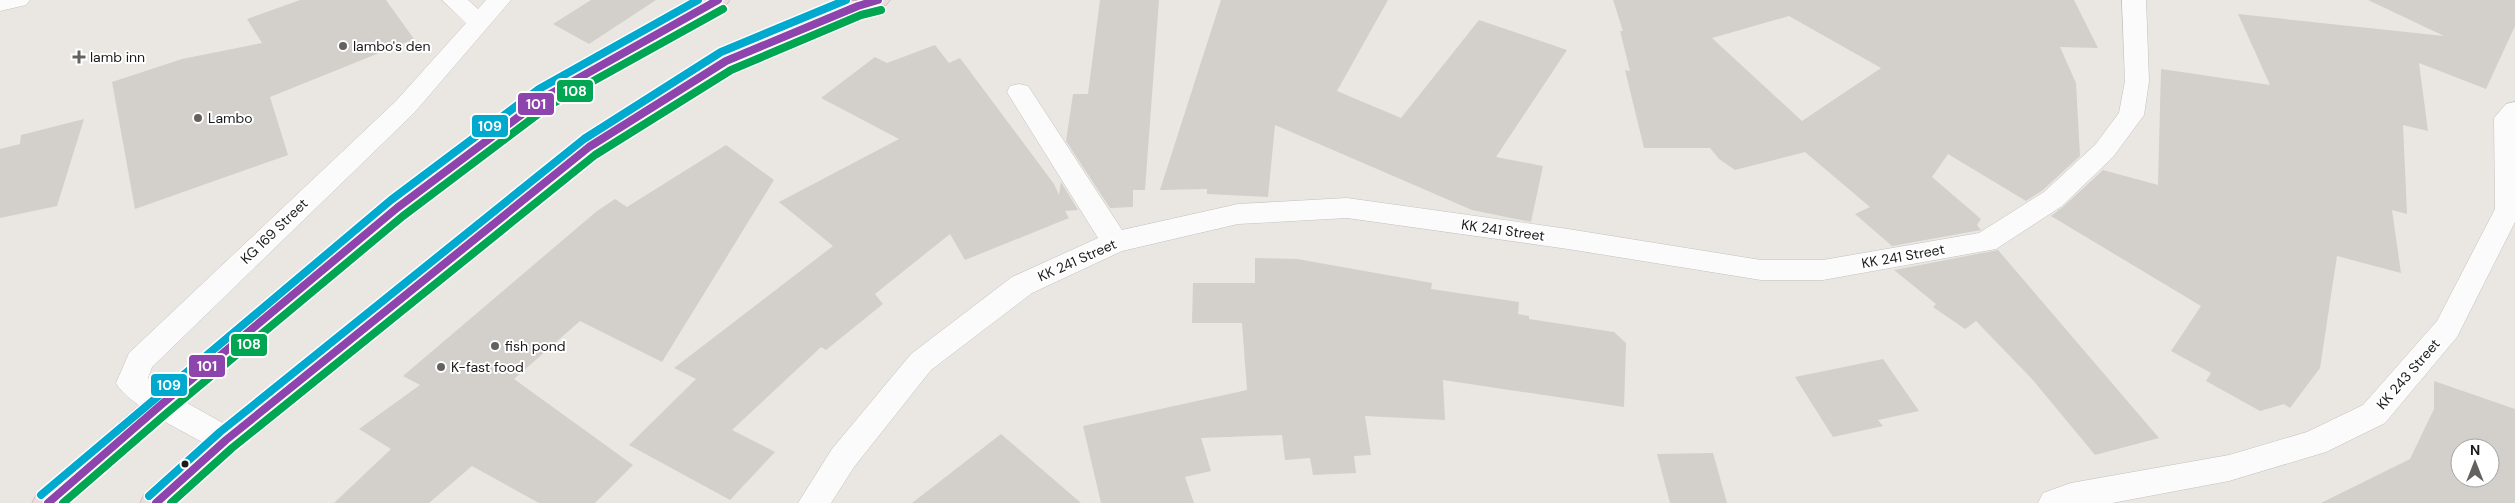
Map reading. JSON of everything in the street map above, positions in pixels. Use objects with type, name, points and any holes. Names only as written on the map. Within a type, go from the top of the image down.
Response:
[{"type":"highway","points":[[48,503],[162,404],[397,208],[545,96],[718,0]]},
{"type":"highway","points":[[156,503],[226,440],[589,147],[726,62],[858,6],[878,0]]},
{"type":"street","points":[[0,4],[18,0]]},
{"type":"street","points":[[454,0],[480,23]]},
{"type":"street","name":"KG 169 Street","points":[[226,440],[162,404],[131,383],[139,361],[405,107],[499,0]]},
{"type":"street","name":"KK 241 Street","points":[[814,503],[843,458],[921,362],[1022,285],[1115,242],[1238,214],[1347,208],[1568,239],[1761,270],[1823,270],[1986,242],[2053,198],[2104,151],[2131,115],[2137,81],[2134,0]]},
{"type":"street","points":[[1019,92],[1115,242]]},
{"type":"street","name":"KK 243 Street","points":[[2054,503],[2071,497],[2229,468],[2315,443],[2374,414],[2447,330],[2508,208],[2507,118],[2515,110]]},
{"type":"building","name":"Lambo","points":[[300,0],[386,0],[414,39],[270,97],[288,155],[135,209],[112,82],[182,59],[262,43],[247,19]]},
{"type":"building","points":[[591,0],[656,0],[589,44],[553,24]]},
{"type":"building","points":[[1100,0],[1159,0],[1145,190],[1133,190],[1133,207],[1110,208],[1066,141],[1073,94],[1088,94]]},
{"type":"building","points":[[1221,0],[1388,0],[1337,91],[1401,118],[1479,20],[1567,50],[1496,157],[1543,166],[1531,222],[1472,210],[1275,125],[1268,197],[1207,194],[1207,189],[1160,190]]},
{"type":"building","points":[[1613,0],[2074,0],[2098,48],[2060,47],[2076,83],[2080,156],[2043,190],[2026,201],[1948,154],[1932,177],[1981,219],[1977,225],[1981,230],[1892,246],[1855,214],[1870,207],[1805,152],[1735,170],[1719,159],[1710,148],[1644,148],[1625,70],[1630,71],[1620,31],[1623,31]],"holes":[[[1789,16],[1881,68],[1802,121],[1712,38]]]},
{"type":"building","points":[[2368,0],[2515,0],[2515,26],[2486,89],[2419,63],[2428,131],[2403,125],[2407,214],[2392,210],[2401,273],[2337,256],[2320,368],[2290,408],[2284,404],[2260,411],[2206,381],[2211,373],[2171,351],[2201,306],[2051,216],[2103,170],[2158,185],[2161,69],[2270,85],[2238,14],[2444,36]]},
{"type":"building","points":[[935,45],[949,63],[960,58],[1054,184],[1059,195],[1061,182],[1078,210],[1065,211],[1069,218],[965,260],[950,234],[875,294],[883,304],[826,350],[821,347],[732,430],[775,452],[730,500],[629,445],[696,379],[674,368],[833,246],[779,202],[899,139],[821,98],[875,57],[887,63]]},
{"type":"building","points":[[84,119],[57,206],[0,218],[0,149],[20,144],[21,135]]},
{"type":"building","points":[[726,145],[774,180],[662,362],[580,321],[514,379],[633,465],[595,503],[539,503],[472,466],[429,503],[334,503],[391,449],[359,429],[420,385],[403,376],[597,211],[615,199],[627,207]]},
{"type":"building","points":[[1998,250],[2159,438],[2095,455],[2032,379],[1976,321],[1965,329],[1933,307],[1936,304],[1894,270]]},
{"type":"building","points":[[1255,258],[1297,259],[1432,283],[1431,289],[1519,302],[1518,314],[1529,316],[1529,319],[1614,332],[1626,343],[1624,407],[1443,380],[1445,420],[1365,416],[1371,455],[1354,456],[1356,473],[1313,475],[1310,458],[1285,460],[1282,435],[1201,438],[1211,471],[1185,477],[1194,503],[1101,503],[1083,426],[1247,390],[1242,323],[1192,323],[1193,283],[1255,283]]},
{"type":"building","points":[[1883,359],[1919,411],[1878,420],[1883,426],[1833,437],[1795,377]]},
{"type":"building","points":[[2434,381],[2515,409],[2515,503],[2321,503],[2410,459],[2434,409]]},
{"type":"building","points":[[1001,434],[1081,503],[912,503]]},
{"type":"building","points":[[1713,453],[1727,503],[1670,503],[1657,454]]},
{"type":"transit line","name":"109","points":[[41,495],[156,396],[391,200],[539,89],[698,0]]},
{"type":"transit line","name":"101","points":[[48,503],[162,404],[397,208],[545,97],[718,0]]},
{"type":"transit line","name":"109","points":[[149,496],[220,432],[584,139],[721,52],[846,0]]},
{"type":"transit line","name":"101","points":[[156,503],[226,440],[589,147],[726,61],[858,6],[878,0]]},
{"type":"transit line","name":"108","points":[[63,503],[168,412],[403,216],[550,105],[723,9]]},
{"type":"transit line","name":"108","points":[[171,503],[232,448],[595,155],[731,70],[861,15],[881,10]]},
{"type":"place","name":"lambo's den","points":[[343,46]]},
{"type":"place","name":"lamb inn","points":[[79,57]]},
{"type":"place","name":"Lambo","points":[[198,118]]},
{"type":"place","name":"fish pond","points":[[495,346]]},
{"type":"place","name":"K-fast food","points":[[441,367]]}]
